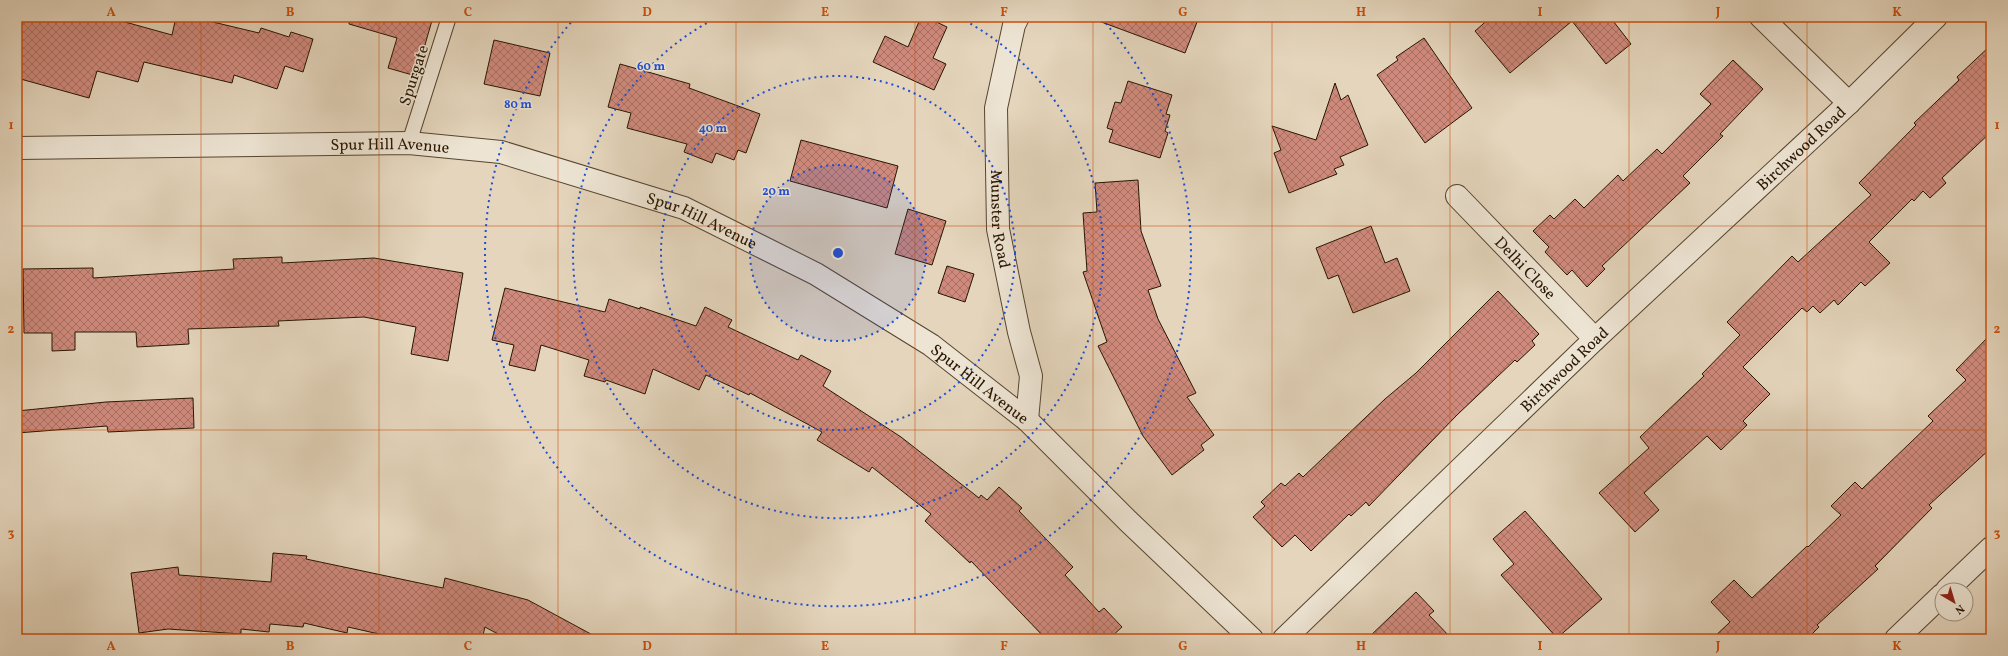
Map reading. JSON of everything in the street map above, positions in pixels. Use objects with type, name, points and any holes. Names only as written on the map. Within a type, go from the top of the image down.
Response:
[{"type":"street","name":"Munster Road","points":[[1018,17],[1014,25],[996,108],[998,229],[1019,332],[1031,376],[1027,420]]},
{"type":"street","name":"Birchwood Road","points":[[1761,17],[1849,103]]},
{"type":"street","name":"Birchwood Road","points":[[1284,639],[1595,339],[1849,103],[1936,17]]},
{"type":"street","name":"Spur Hill Avenue","points":[[17,148],[409,144],[501,152],[684,208],[816,274],[931,345],[1027,420],[1128,521],[1252,639]]},
{"type":"street","name":"Delhi Close","points":[[1457,196],[1595,339]]},
{"type":"street","points":[[1955,582],[1991,548]]},
{"type":"street","points":[[1896,639],[1934,603]]},
{"type":"lane","name":"Spurgate","points":[[409,144],[449,17]]},
{"type":"building","points":[[17,17],[107,17],[172,35],[176,17],[192,17],[259,33],[261,28],[289,37],[291,32],[313,39],[303,72],[285,66],[277,89],[234,75],[232,83],[144,62],[138,82],[97,71],[89,98],[17,78]]},
{"type":"building","points":[[350,17],[433,17],[416,76],[388,68],[397,38],[349,24]]},
{"type":"building","points":[[921,17],[926,17],[947,27],[933,58],[946,64],[934,90],[873,62],[885,36],[908,47]]},
{"type":"building","points":[[1096,17],[1199,17],[1185,53],[1096,20]]},
{"type":"building","points":[[1491,17],[1610,17],[1631,44],[1606,64],[1572,21],[1510,73],[1475,31]]},
{"type":"building","points":[[1424,38],[1472,108],[1425,143],[1377,75],[1398,60],[1396,57]]},
{"type":"building","points":[[494,40],[550,53],[540,96],[484,84]]},
{"type":"building","points":[[1991,45],[1991,132],[1942,178],[1946,183],[1930,198],[1923,191],[1914,201],[1912,199],[1869,242],[1890,263],[1865,286],[1861,282],[1838,305],[1834,300],[1820,313],[1813,306],[1807,312],[1802,308],[1743,367],[1770,394],[1743,421],[1747,425],[1721,450],[1707,436],[1644,493],[1659,510],[1635,532],[1599,493],[1649,448],[1640,437],[1704,376],[1702,374],[1740,335],[1727,322],[1792,256],[1798,262],[1871,195],[1859,183],[1916,125],[1914,123],[1959,80],[1957,77]]},
{"type":"building","points":[[1733,60],[1763,89],[1720,134],[1723,136],[1683,176],[1690,183],[1602,266],[1605,269],[1587,287],[1572,270],[1567,275],[1545,252],[1549,247],[1533,231],[1550,215],[1554,219],[1575,199],[1584,208],[1618,175],[1623,181],[1657,149],[1662,154],[1711,104],[1700,94]]},
{"type":"building","points":[[620,64],[690,84],[689,88],[760,114],[746,153],[738,150],[734,160],[716,153],[712,163],[684,152],[687,144],[627,128],[631,113],[608,107]]},
{"type":"building","points":[[1128,81],[1172,95],[1166,114],[1170,115],[1165,131],[1168,133],[1160,158],[1109,142],[1113,130],[1107,128],[1115,102],[1121,103]]},
{"type":"building","points":[[1335,83],[1341,100],[1348,95],[1368,145],[1340,157],[1344,165],[1334,169],[1337,174],[1289,193],[1274,153],[1281,150],[1272,126],[1316,140]]},
{"type":"building","points":[[801,140],[898,166],[887,208],[790,181]]},
{"type":"building","points":[[1138,180],[1141,231],[1161,286],[1148,290],[1158,319],[1196,393],[1187,397],[1214,435],[1201,445],[1204,450],[1172,475],[1143,436],[1098,346],[1107,342],[1083,272],[1087,271],[1083,213],[1097,212],[1095,183]]},
{"type":"building","points":[[908,209],[946,221],[932,265],[895,254]]},
{"type":"building","points":[[1371,226],[1385,263],[1397,258],[1410,291],[1353,313],[1338,275],[1328,279],[1316,248]]},
{"type":"building","points":[[282,257],[282,263],[374,258],[463,273],[448,361],[411,354],[416,327],[364,317],[278,321],[279,326],[188,329],[189,344],[137,347],[136,332],[75,332],[75,350],[52,351],[52,333],[24,333],[23,269],[93,268],[93,278],[234,269],[233,259]]},
{"type":"building","points":[[947,266],[974,274],[965,302],[938,293]]},
{"type":"building","points":[[505,288],[605,312],[609,299],[640,309],[640,307],[696,326],[705,307],[732,320],[728,327],[798,360],[801,355],[831,371],[823,386],[901,437],[979,498],[981,495],[987,500],[999,487],[1022,508],[1019,511],[1073,567],[1065,575],[1099,612],[1104,608],[1122,627],[1109,639],[1046,639],[971,561],[970,563],[925,521],[931,514],[872,467],[869,472],[817,440],[822,432],[750,393],[749,395],[706,375],[699,390],[653,369],[645,394],[606,380],[605,382],[584,376],[589,360],[541,345],[535,371],[509,365],[514,345],[492,340]]},
{"type":"building","points":[[1498,291],[1539,334],[1532,341],[1535,345],[1517,362],[1515,360],[1457,415],[1369,506],[1366,502],[1351,516],[1349,514],[1311,551],[1295,535],[1282,547],[1253,517],[1265,506],[1261,502],[1281,483],[1285,486],[1299,473],[1303,477],[1385,399],[1416,373]]},
{"type":"building","points":[[1991,334],[1991,448],[1929,505],[1932,508],[1875,566],[1878,569],[1817,625],[1819,627],[1807,639],[1712,639],[1730,622],[1711,602],[1734,580],[1752,598],[1807,546],[1808,547],[1841,515],[1831,506],[1855,482],[1862,489],[1933,421],[1928,416],[1966,380],[1956,370]]},
{"type":"building","points":[[193,398],[194,428],[108,432],[107,426],[17,433],[17,411],[106,402]]},
{"type":"building","points":[[1525,511],[1602,599],[1557,638],[1501,575],[1514,564],[1493,539]]},
{"type":"building","points":[[273,553],[307,556],[306,559],[443,588],[445,578],[528,600],[600,639],[507,639],[485,627],[482,639],[436,639],[416,634],[415,639],[401,639],[348,627],[347,633],[304,623],[303,627],[270,624],[269,632],[241,629],[241,634],[168,629],[139,633],[131,573],[178,567],[179,575],[271,582]]},
{"type":"building","points":[[1416,592],[1434,611],[1429,615],[1452,639],[1367,639]]}]
